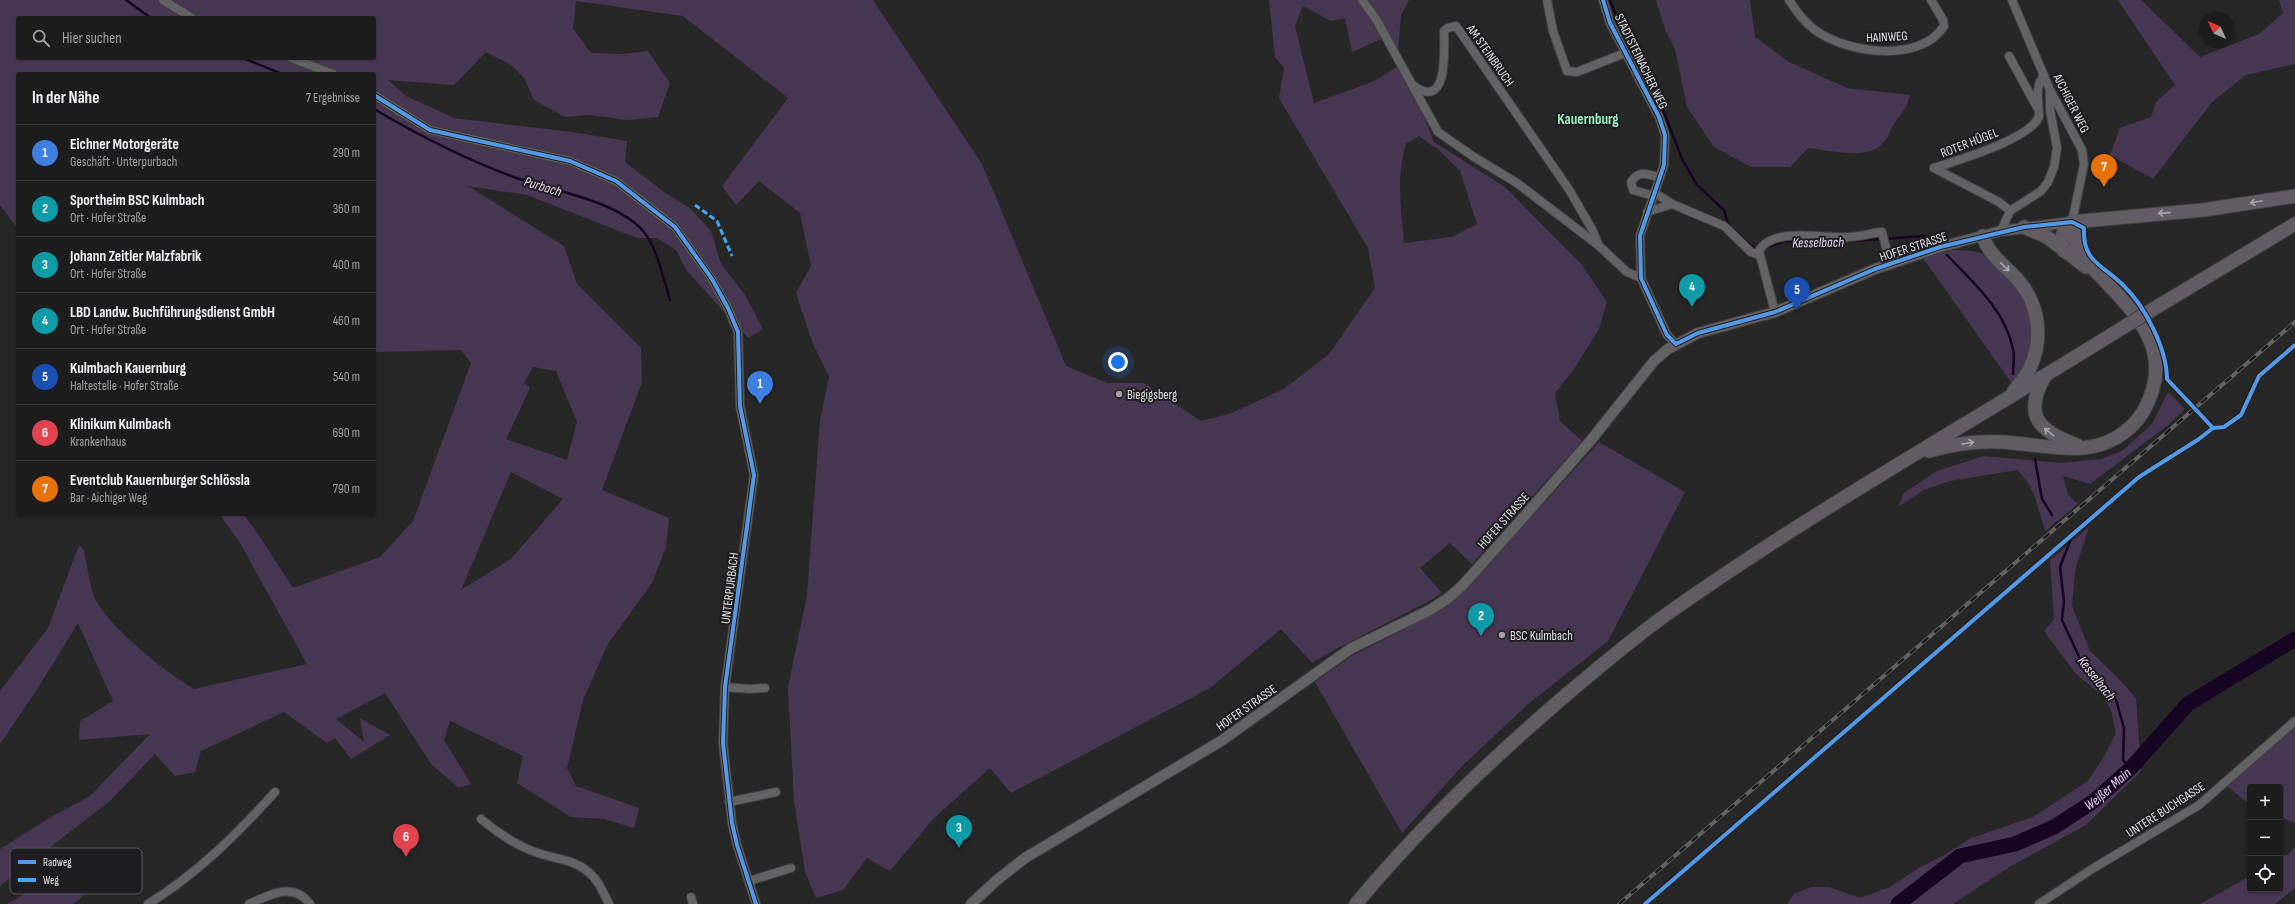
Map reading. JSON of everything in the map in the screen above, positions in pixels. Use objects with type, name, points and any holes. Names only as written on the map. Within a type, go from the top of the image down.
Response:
[{"type":"highway","points":[[2064,251],[2061,240],[2063,231],[2072,222],[2106,217],[2203,210],[2295,196]]},
{"type":"highway","points":[[1916,455],[1945,447],[1979,442],[2013,443],[2053,448],[2084,448],[2109,442],[2123,434],[2139,417],[2151,398],[2155,382],[2156,366],[2153,348],[2147,331],[2120,295],[2083,258],[2077,248],[2072,222]]},
{"type":"highway","points":[[1356,904],[1412,840],[1467,784],[1523,732],[1597,668],[1665,615],[1764,548],[2012,394],[2045,376],[2295,224]]},
{"type":"highway","points":[[2024,227],[2047,237],[2064,251],[2100,276]]},
{"type":"highway","points":[[1983,236],[1987,249],[2018,280],[2029,295],[2036,312],[2038,327],[2037,344],[2031,366],[2012,394]]},
{"type":"highway","points":[[2045,376],[2037,390],[2034,404],[2037,418],[2044,429],[2054,437],[2084,448]]},
{"type":"street","points":[[163,0],[189,16]]},
{"type":"street","points":[[1362,0],[1376,19],[1414,86]]},
{"type":"street","name":"STADTSTEINACHER WEG","points":[[1547,0],[1552,31],[1567,72],[1577,72],[1625,53]]},
{"type":"street","name":"STADTSTEINACHER WEG","points":[[1604,0],[1610,23],[1659,117],[1665,135],[1666,155],[1660,178],[1647,212]]},
{"type":"street","name":"HAINWEG","points":[[1789,0],[1807,24],[1824,36],[1851,47],[1875,51],[1907,49],[1933,39],[1944,26],[1943,20],[1931,0]]},
{"type":"street","name":"AICHIGER WEG","points":[[2012,0],[2050,90],[2082,150],[2084,164],[2072,222]]},
{"type":"street","name":"AM STEINBRUCH","points":[[1414,86],[1428,92],[1433,91],[1437,86],[1444,69],[1444,31],[1448,28],[1456,26],[1570,191],[1593,232],[1598,245]]},
{"type":"street","points":[[2009,56],[2039,111]]},
{"type":"street","points":[[296,60],[328,72]]},
{"type":"street","points":[[2039,111],[2037,91],[2039,82],[2044,75]]},
{"type":"street","name":"AM STEINBRUCH","points":[[1414,86],[1438,132],[1474,157],[1517,183],[1598,245],[1627,272],[1641,278]]},
{"type":"street","points":[[2000,231],[2010,211],[2041,191],[2048,182],[2054,167],[2057,148],[2049,102],[2050,90]]},
{"type":"street","name":"UNTERPURBACH","points":[[376,96],[430,130],[570,161],[616,181],[675,227],[712,279],[738,332],[740,406],[754,476],[725,687],[723,742],[729,802],[736,845],[756,904]]},
{"type":"street","name":"ROTER HÜGEL","points":[[2010,211],[1999,202],[1934,168],[2012,139],[2038,120],[2039,111]]},
{"type":"street","points":[[1660,178],[1644,172],[1636,175],[1631,182],[1633,190],[1654,195],[1724,226],[1751,252],[1760,251],[1767,242],[1787,236],[1850,237],[1882,232],[1885,239],[1890,264]]},
{"type":"street","points":[[1672,204],[1647,212],[1640,236],[1641,278],[1667,335],[1676,344]]},
{"type":"street","name":"HOFER STRASSE","points":[[971,904],[997,880],[1025,858],[1221,741],[1350,649],[1430,610],[1447,599],[1462,586],[1591,440],[1654,361],[1676,344],[1698,333],[1775,312],[1890,264],[1940,247],[2000,231],[2072,222]]},
{"type":"street","points":[[1760,251],[1775,312]]},
{"type":"street","points":[[725,687],[749,689],[765,688]]},
{"type":"street","name":"UNTERE BUCHGASSE","points":[[2039,904],[2092,869],[2199,805],[2295,721]]},
{"type":"street","points":[[148,904],[171,890],[219,850],[275,792]]},
{"type":"street","points":[[729,802],[776,792]]},
{"type":"street","points":[[480,819],[498,834],[516,843],[540,854],[573,862],[587,871],[598,883],[609,904]]},
{"type":"street","points":[[749,881],[791,868]]},
{"type":"street","points":[[249,904],[274,893],[290,892],[305,896],[310,904]]},
{"type":"shaded area","points":[[0,0],[873,0],[982,164],[1066,366],[1107,383],[1144,383],[1201,421],[1229,414],[1284,389],[1329,354],[1375,288],[1368,248],[1279,98],[1284,68],[1275,57],[1269,0],[1409,0],[1401,15],[1398,51],[1434,142],[1505,187],[1582,265],[1607,302],[1599,329],[1572,372],[1555,393],[1560,421],[1582,441],[1472,564],[1450,543],[1420,568],[1442,593],[1312,663],[1281,629],[1210,688],[1011,793],[990,768],[934,818],[890,871],[867,858],[843,890],[816,898],[805,872],[794,801],[788,687],[807,595],[820,420],[829,377],[813,344],[796,293],[811,266],[800,213],[759,181],[736,205],[722,186],[788,98],[683,16],[576,1],[573,29],[591,53],[622,54],[648,51],[670,83],[658,117],[627,120],[589,115],[565,117],[534,100],[524,78],[511,65],[486,52],[454,85],[388,80],[406,96],[454,118],[572,132],[627,141],[625,162],[664,192],[691,209],[711,231],[721,264],[745,295],[763,329],[748,338],[687,271],[676,250],[657,238],[637,238],[527,195],[468,186],[564,246],[577,284],[641,348],[642,382],[602,490],[669,518],[666,547],[652,583],[608,644],[583,700],[567,768],[576,786],[639,808],[634,828],[604,819],[571,817],[517,783],[523,756],[450,721],[444,740],[471,784],[459,788],[431,764],[385,693],[336,719],[364,742],[360,718],[390,735],[351,759],[335,738],[327,743],[284,712],[201,751],[195,772],[175,776],[155,754],[110,801],[49,848],[10,848],[10,878],[0,886],[0,849],[51,817],[90,796],[150,734],[79,740],[80,721],[113,701],[78,623],[38,688],[0,744],[0,691],[48,628],[79,545],[84,550],[94,596],[104,613],[140,650],[194,689],[307,664],[239,541],[220,516],[244,516],[293,588],[380,557],[413,521],[471,363],[461,350],[376,352],[376,72],[16,72],[16,226],[0,205]],"holes":[[[1303,6],[1331,21],[1345,18],[1352,52],[1384,38],[1399,66],[1372,82],[1314,103],[1295,26]],[[1419,136],[1440,151],[1460,171],[1477,224],[1452,237],[1404,243],[1400,193],[1401,168],[1406,144]],[[533,367],[556,371],[577,422],[567,460],[506,439],[530,388],[524,383]],[[511,472],[563,499],[511,559],[461,590]]]},
{"type":"shaded area","points":[[1656,0],[1750,0],[1755,37],[1789,62],[1847,88],[1910,95],[1904,111],[1893,126],[1885,141],[1868,152],[1848,153],[1808,148],[1790,167],[1751,167],[1714,147],[1687,107],[1675,49],[1665,29]]},
{"type":"shaded area","points":[[2118,0],[2141,0],[2200,57],[2223,48],[2235,48],[2235,43],[2259,34],[2283,13],[2279,0],[2295,0],[2295,64],[2246,75],[2212,102],[2153,179],[2110,155],[2120,128],[2151,117],[2156,102],[2175,85]]},
{"type":"shaded area","points":[[1949,250],[1972,251],[1990,258],[2009,275],[2024,298],[2033,323],[2034,341],[2027,361],[2013,385],[1923,258]]},
{"type":"shaded area","points":[[2168,392],[2185,409],[2168,425],[2090,484],[2063,476],[2068,495],[2078,504],[2045,531],[2032,491],[2023,476],[2017,470],[1950,481],[1924,490],[1898,507],[1904,493],[1937,471],[1984,456],[2061,463],[2101,459],[2122,451],[2152,424]]},
{"type":"shaded area","name":"BSC Kulmbach","points":[[1599,442],[1685,492],[1608,641],[1527,705],[1462,766],[1402,833],[1315,682],[1350,657],[1407,628],[1450,603],[1470,585]]},
{"type":"shaded area","points":[[2089,527],[2075,570],[2072,606],[2090,651],[2136,698],[2141,771],[2086,825],[2011,866],[1953,904],[1787,904],[1794,894],[1811,887],[1829,887],[1860,898],[1890,887],[1920,867],[1943,856],[1971,838],[2033,817],[2088,781],[2105,755],[2116,733],[2111,710],[2103,696],[2076,674],[2044,631],[2054,619],[2050,560]]},
{"type":"shaded area","points":[[2295,724],[2295,823],[2283,818],[2283,784],[2247,784],[2247,803],[2227,786]]},
{"type":"shaded area","points":[[2295,847],[2295,888],[2275,904],[2200,904],[2247,878],[2247,892],[2283,892],[2283,856],[2289,854]]},
{"type":"shaded area","points":[[25,894],[85,894],[74,904],[7,904]]},
{"type":"waterway","name":"Purbach","points":[[126,0],[148,16]]},
{"type":"waterway","name":"Kesselbach","points":[[1610,0],[1626,41],[1655,89],[1682,159],[1697,185],[1724,210],[1728,224]]},
{"type":"waterway","name":"Purbach","points":[[248,60],[277,72]]},
{"type":"waterway","name":"Purbach","points":[[376,110],[424,137],[476,162],[526,181],[582,197],[617,212],[632,221],[644,232],[653,247],[670,300]]},
{"type":"waterway","name":"Kesselbach","points":[[1731,228],[1755,249],[1759,249]]},
{"type":"waterway","name":"Kesselbach","points":[[1852,241],[1923,236],[1936,238]]},
{"type":"waterway","name":"Kesselbach","points":[[1765,248],[1786,241],[1831,243],[1845,241]]},
{"type":"waterway","name":"Kesselbach","points":[[1947,255],[1977,286],[2003,322],[2013,349],[2013,374]]},
{"type":"waterway","name":"Kesselbach","points":[[2035,459],[2042,499],[2052,515]]},
{"type":"waterway","name":"Kesselbach","points":[[2070,541],[2060,567],[2064,601],[2062,620],[2081,661],[2097,674],[2116,700],[2124,728],[2123,760],[2130,769]]},
{"type":"waterway","name":"Weißer Main","points":[[1898,904],[1960,856],[2015,844],[2054,827],[2094,801],[2130,769],[2188,704],[2295,639]]},
{"type":"railway","points":[[1619,904],[2295,322]]},
{"type":"marked path","points":[[695,205],[717,221],[732,256]]},
{"type":"cycle path","points":[[1603,0],[1610,23],[1659,117],[1665,135],[1664,165],[1640,236],[1641,278],[1667,335],[1676,344],[1698,333],[1775,312],[1875,269],[1940,247],[2024,227],[2072,222],[2084,228],[2084,239],[2090,256],[2095,262],[2123,285],[2147,316],[2159,342],[2166,367],[2167,379],[2213,428]]},
{"type":"cycle path","points":[[376,96],[430,130],[570,161],[616,181],[675,227],[712,279],[728,308],[738,332],[740,406],[754,475],[725,687],[723,743],[732,823],[737,845],[756,904]]},
{"type":"cycle path","points":[[1645,904],[2139,477],[2199,439],[2213,428],[2224,427],[2241,415],[2259,376],[2295,345]]},
{"type":"place","name":"Eventclub Kauernburger Schlössla","points":[[2104,187]]},
{"type":"place","name":"LBD Landw. Buchführungsdienst GmbH","points":[[1692,307]]},
{"type":"place","name":"Kulmbach Kauernburg","points":[[1797,310]]},
{"type":"place","name":"Biegigsberg","points":[[1119,394]]},
{"type":"place","name":"Eichner Motorgeräte","points":[[760,404]]},
{"type":"place","name":"BSC Kulmbach","points":[[1502,635]]},
{"type":"place","name":"Sportheim BSC Kulmbach","points":[[1481,636]]},
{"type":"place","name":"Johann Zeitler Malzfabrik","points":[[959,848]]},
{"type":"place","name":"Klinikum Kulmbach","points":[[406,857]]},
{"type":"district","name":"Kauernburg","points":[[1588,119]]}]
